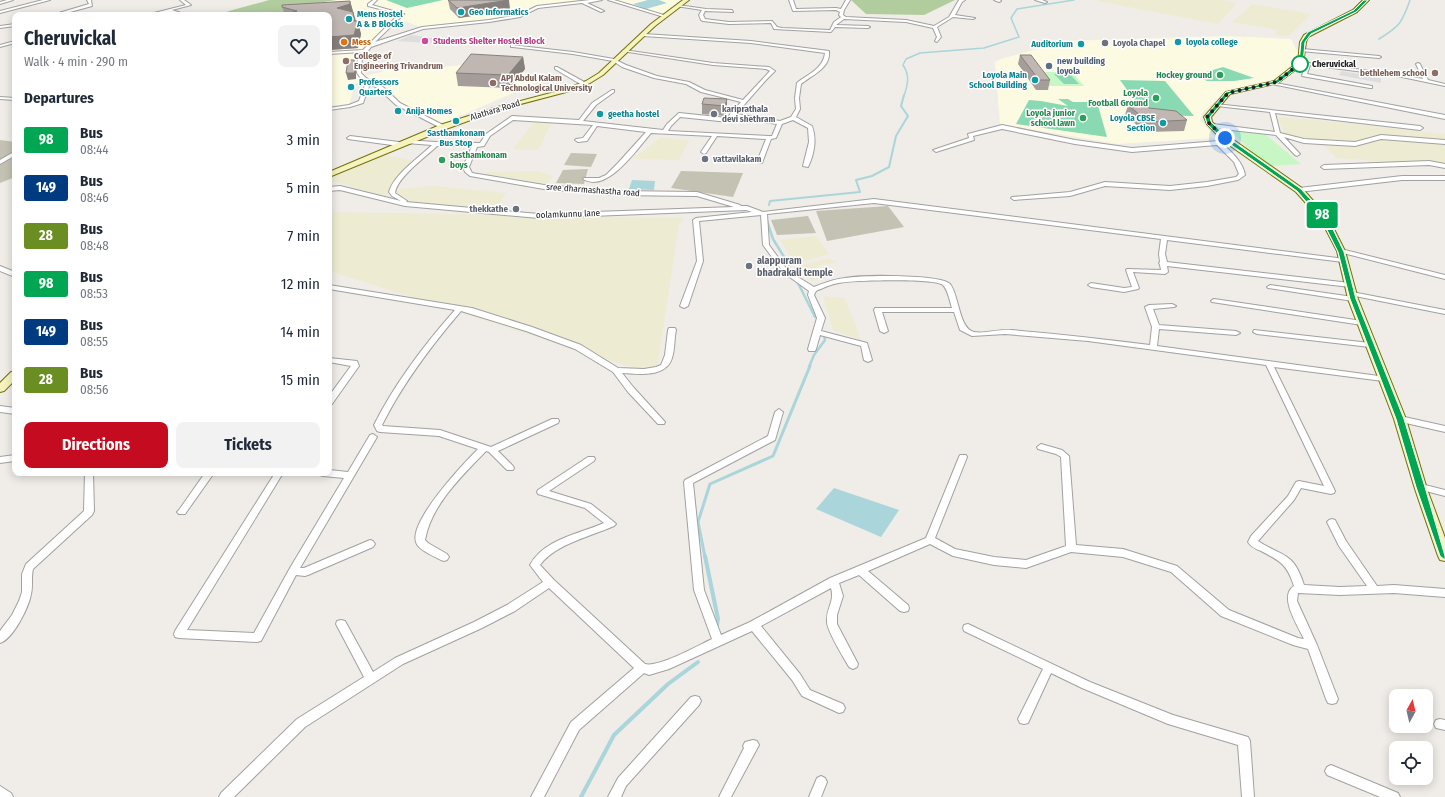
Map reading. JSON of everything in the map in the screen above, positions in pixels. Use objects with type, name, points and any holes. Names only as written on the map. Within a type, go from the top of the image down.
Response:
[{"type":"main road","name":"Alathara Road","points":[[332,174],[403,142],[443,127],[496,109],[568,90],[584,84],[601,74],[614,60],[644,35],[653,25],[686,0]]},
{"type":"main road","points":[[1366,0],[1355,11],[1310,33],[1303,42],[1302,50],[1305,63],[1276,82],[1228,93],[1207,117],[1213,126],[1231,142],[1299,190],[1325,219],[1342,256],[1362,323],[1400,419],[1421,487],[1445,556]]},
{"type":"main road","points":[[0,389],[12,377]]},
{"type":"street","points":[[0,3],[11,0]]},
{"type":"street","points":[[0,12],[48,0]]},
{"type":"street","points":[[65,12],[91,5],[88,0]]},
{"type":"street","points":[[162,12],[189,5],[182,0]]},
{"type":"street","points":[[376,0],[369,5],[402,14],[364,51],[360,58],[360,73],[368,82],[381,88],[398,104],[443,127]]},
{"type":"street","points":[[369,46],[422,28],[489,21],[520,16],[537,7],[600,0]]},
{"type":"street","points":[[610,0],[665,16]]},
{"type":"street","points":[[791,0],[794,10],[833,8],[842,10]]},
{"type":"street","points":[[843,18],[842,10],[848,0]]},
{"type":"street","points":[[704,10],[701,19],[704,21],[729,23],[772,22],[776,28],[782,29],[831,31],[833,26],[843,18],[906,21],[935,27],[941,25],[952,16],[960,1],[963,0]]},
{"type":"street","points":[[1037,0],[1045,2]]},
{"type":"street","points":[[582,2],[602,11]]},
{"type":"street","points":[[678,6],[732,12]]},
{"type":"street","points":[[166,11],[171,12]]},
{"type":"street","points":[[952,16],[973,18]]},
{"type":"street","points":[[0,27],[12,25]]},
{"type":"street","points":[[833,26],[868,27]]},
{"type":"street","points":[[935,27],[939,37],[937,41]]},
{"type":"street","points":[[644,35],[751,42],[827,52],[823,66],[816,73],[799,84],[796,98],[798,109],[793,118],[780,123],[732,115]]},
{"type":"street","points":[[0,46],[12,43]]},
{"type":"street","points":[[513,46],[573,52],[614,60],[624,66],[656,77],[687,83],[702,91],[743,102]]},
{"type":"street","points":[[1302,50],[1379,56]]},
{"type":"street","points":[[332,53],[364,51]]},
{"type":"street","points":[[624,51],[713,64],[766,68],[773,71],[743,102],[729,120],[679,115],[668,125],[665,132]]},
{"type":"street","points":[[1370,87],[1304,75],[1305,63],[1426,81],[1445,86]]},
{"type":"street","points":[[1418,64],[1426,81]]},
{"type":"street","points":[[557,68],[584,84]]},
{"type":"street","points":[[332,109],[350,106],[361,102],[368,82]]},
{"type":"street","points":[[1272,83],[1445,117]]},
{"type":"street","points":[[580,122],[594,104],[612,91]]},
{"type":"street","points":[[0,98],[12,99]]},
{"type":"street","points":[[1217,104],[1420,128]]},
{"type":"street","points":[[1272,111],[1278,134],[1297,154]]},
{"type":"street","points":[[350,138],[475,146],[482,145],[488,135],[512,118],[580,122],[650,131],[768,138],[774,137],[780,123]]},
{"type":"street","points":[[793,118],[810,127],[813,136],[814,143],[806,166]]},
{"type":"street","points":[[578,140],[585,140],[596,124]]},
{"type":"street","points":[[1213,126],[1278,134],[1304,140],[1355,144],[1380,137],[1445,142]]},
{"type":"street","points":[[936,150],[972,139],[970,135],[1002,127],[1075,142],[1132,150],[1231,142]]},
{"type":"street","points":[[586,179],[600,179],[606,176],[626,159],[650,131]]},
{"type":"street","points":[[704,152],[715,134]]},
{"type":"street","points":[[760,162],[768,138]]},
{"type":"street","points":[[1014,198],[1070,194],[1105,184],[1170,188],[1207,184],[1238,178],[1242,175],[1240,168],[1226,150],[1218,143]]},
{"type":"street","points":[[405,204],[403,199],[393,194],[392,191],[394,184],[436,144]]},
{"type":"street","name":"sree dharmashastha road","points":[[475,146],[466,167],[466,171],[470,174],[544,187],[616,193],[697,194],[747,208]]},
{"type":"street","points":[[0,162],[12,155]]},
{"type":"street","points":[[1324,167],[1429,163],[1445,166]]},
{"type":"street","points":[[1299,190],[1402,178],[1445,178]]},
{"type":"street","name":"oolamkunnu lane","points":[[332,189],[340,188],[405,204],[539,216],[747,208],[762,213]]},
{"type":"street","points":[[684,306],[700,261],[696,220],[874,201],[1164,237],[1342,256],[1445,277]]},
{"type":"street","points":[[762,213],[766,245],[786,272],[813,290]]},
{"type":"street","points":[[1091,285],[1124,290],[1136,288],[1129,270],[1164,273],[1166,271],[1162,263],[1164,237]]},
{"type":"street","points":[[1162,263],[1350,285]]},
{"type":"street","points":[[0,268],[12,274]]},
{"type":"street","points":[[812,349],[821,318],[810,296],[813,290],[837,281],[848,280],[877,279],[943,282],[948,286],[963,328],[972,334],[1005,332],[1051,335],[1383,379]]},
{"type":"street","points":[[1270,287],[1353,296],[1445,312]]},
{"type":"street","points":[[332,288],[460,308],[529,328],[578,347],[616,370],[631,390],[661,422]]},
{"type":"street","points":[[1214,301],[1362,323]]},
{"type":"street","points":[[1152,348],[1156,327],[1149,307],[1172,306]]},
{"type":"street","points":[[460,308],[436,335],[417,361],[378,425],[380,429],[400,429],[440,433],[488,449],[510,468]]},
{"type":"street","points":[[884,330],[878,310],[956,310]]},
{"type":"street","points":[[1156,327],[1236,333]]},
{"type":"street","points":[[616,370],[651,371],[663,367],[667,362],[672,330]]},
{"type":"street","points":[[817,332],[864,345],[868,360]]},
{"type":"street","points":[[1257,332],[1370,345]]},
{"type":"street","points":[[332,360],[354,363],[355,366],[332,398]]},
{"type":"street","points":[[1268,364],[1331,491],[1299,484],[1291,498],[1254,539],[1253,542],[1287,561],[1293,570],[1300,589]]},
{"type":"street","points":[[0,409],[12,411]]},
{"type":"street","points":[[718,640],[699,590],[688,482],[772,438],[779,412]]},
{"type":"street","points":[[1400,419],[1445,429]]},
{"type":"street","points":[[444,557],[425,546],[420,541],[422,528],[446,490],[488,449],[555,421]]},
{"type":"street","points":[[277,476],[179,634],[257,638],[293,571],[373,437]]},
{"type":"street","points":[[1041,448],[1059,452],[1065,456],[1071,548]]},
{"type":"street","points":[[591,459],[541,492],[588,506],[611,524],[560,545],[538,559],[535,565],[550,583],[642,668],[649,670],[665,666],[718,640],[754,625],[834,581],[861,571],[930,540],[963,457]]},
{"type":"street","points":[[0,460],[12,458]]},
{"type":"street","points":[[332,474],[351,475]]},
{"type":"street","points":[[0,639],[15,620],[26,596],[27,573],[29,567],[87,515],[89,511],[89,476]]},
{"type":"street","points":[[182,512],[208,476]]},
{"type":"street","points":[[1421,487],[1445,493]]},
{"type":"street","points":[[1332,522],[1342,543],[1375,590]]},
{"type":"street","points":[[930,540],[953,552],[994,561],[1026,564],[1071,548],[1123,553],[1174,569],[1225,613],[1297,642],[1312,645]]},
{"type":"street","points":[[293,571],[306,572],[370,544]]},
{"type":"street","points":[[861,571],[904,608]]},
{"type":"street","points":[[834,581],[838,596],[832,615],[832,624],[853,664]]},
{"type":"street","points":[[224,797],[301,723],[399,661],[478,626],[511,608],[550,583]]},
{"type":"street","points":[[1332,699],[1312,645],[1292,601],[1293,592],[1300,589],[1340,591],[1394,589],[1445,593]]},
{"type":"street","points":[[341,624],[371,680]]},
{"type":"street","points":[[754,625],[796,677],[806,693],[839,708]]},
{"type":"street","points":[[968,628],[1086,685],[1172,720],[1244,741],[1248,797]]},
{"type":"street","points":[[1024,719],[1049,667]]},
{"type":"street","points":[[537,797],[575,726],[642,668]]},
{"type":"street","points":[[614,797],[622,782],[695,701]]},
{"type":"street","points":[[725,797],[742,761],[753,745],[749,746]]},
{"type":"street","points":[[1331,771],[1394,797]]},
{"type":"street","points":[[815,797],[821,782]]},
{"type":"street","points":[[0,792],[7,797]]},
{"type":"shaded area","name":"College of Engineering Trivandrum","points":[[269,0],[585,0],[542,5],[514,15],[489,20],[421,27],[400,20],[372,46],[362,59],[363,71],[366,76],[388,70],[431,68],[491,62],[522,71],[536,78],[538,82],[442,124],[403,105],[389,89],[373,81],[356,83],[349,104],[332,106],[332,12],[226,12]]},
{"type":"shaded area","points":[[613,0],[682,0],[663,15]]},
{"type":"shaded area","points":[[411,35],[446,40],[442,44],[397,41]]},
{"type":"shaded area","points":[[1227,36],[1291,39],[1300,57],[1299,65],[1272,81],[1224,93],[1203,112],[1200,120],[1216,138],[1117,144],[1000,124],[995,62],[1001,59],[1065,41]]},
{"type":"shaded area","points":[[1341,71],[1381,78],[1381,83],[1339,75]]},
{"type":"shaded area","points":[[0,140],[12,142],[12,178],[0,183]]},
{"type":"shaded area","points":[[571,153],[597,154],[591,167],[564,165]]},
{"type":"shaded area","points":[[588,169],[584,184],[556,183],[563,170]]},
{"type":"shaded area","points":[[681,171],[743,173],[733,197],[671,188]]},
{"type":"shaded area","points":[[888,206],[904,227],[827,241],[816,211]]},
{"type":"shaded area","points":[[808,216],[816,233],[777,235],[771,220]]},
{"type":"green space","points":[[269,0],[337,0],[310,4],[285,12],[226,12]]},
{"type":"green space","points":[[386,0],[443,0],[407,8]]},
{"type":"green space","points":[[851,0],[955,0],[924,15],[866,14]]},
{"type":"green space","points":[[1222,0],[1237,3],[1218,24],[1097,1]]},
{"type":"green space","points":[[1253,4],[1311,14],[1289,36],[1276,35],[1277,30],[1232,22]]},
{"type":"green space","name":"Hockey ground","points":[[1223,67],[1254,78],[1234,81],[1207,81],[1189,72],[1206,72]]},
{"type":"green space","points":[[1036,72],[1072,72],[1084,86],[1047,86]]},
{"type":"green space","points":[[1054,74],[1070,74],[1079,84],[1064,84]]},
{"type":"green space","name":"Loyola Football Ground","points":[[1120,80],[1165,81],[1194,116],[1145,115]]},
{"type":"green space","points":[[1058,99],[1068,99],[1073,102],[1097,102],[1107,137],[1016,124],[1029,100],[1068,106]]},
{"type":"green space","points":[[1277,117],[1445,134],[1445,167],[1337,158],[1323,145],[1285,134]]},
{"type":"green space","points":[[534,122],[552,122],[538,150],[513,149]]},
{"type":"green space","points":[[1230,131],[1265,134],[1301,164],[1268,166]]},
{"type":"green space","points":[[661,137],[689,141],[679,160],[632,159]]},
{"type":"green space","points":[[385,155],[415,161],[386,197],[332,181],[332,177]]},
{"type":"green space","points":[[537,171],[553,176],[545,186],[485,179],[486,172]]},
{"type":"green space","points":[[433,186],[506,193],[495,211],[391,201],[399,189]]},
{"type":"green space","points":[[332,212],[684,218],[679,225],[656,375],[332,272]]},
{"type":"green space","points":[[816,236],[829,254],[795,264],[780,240]]},
{"type":"green space","points":[[828,258],[837,262],[816,266],[826,277],[812,281],[797,267]]},
{"type":"green space","points":[[823,296],[845,298],[861,340],[833,330]]},
{"type":"water","points":[[648,0],[659,0],[667,3],[646,9],[633,4]]},
{"type":"water","points":[[632,180],[655,181],[654,190],[629,189]]},
{"type":"water","points":[[834,488],[899,510],[881,537],[816,509]]},
{"type":"building","points":[[448,0],[509,0],[457,8]]},
{"type":"building","points":[[350,1],[350,4],[337,8],[353,12],[354,21],[358,21],[354,35],[332,37],[332,12],[293,12],[297,11],[282,7],[282,5]]},
{"type":"building","points":[[471,54],[523,57],[508,75],[456,73]]},
{"type":"building","points":[[1020,55],[1031,55],[1050,80],[1039,80]]},
{"type":"building","points":[[348,60],[354,60],[355,73],[346,73]]},
{"type":"building","points":[[704,98],[727,99],[725,106],[702,104]]},
{"type":"building","points":[[1144,104],[1149,108],[1176,111],[1187,120],[1148,122],[1128,105]]},
{"type":"waterway","points":[[904,96],[908,80],[907,72],[903,65],[906,59],[920,53],[984,48],[1019,37],[1011,18],[1017,9],[1074,0]]},
{"type":"waterway","points":[[1379,39],[1396,27],[1405,14],[1410,0]]},
{"type":"waterway","points":[[769,205],[770,201],[860,192],[856,180],[872,176],[889,167],[896,136],[908,116],[901,106],[904,95]]},
{"type":"waterway","points":[[767,221],[773,239],[789,265]]},
{"type":"waterway","points":[[797,281],[815,317]]},
{"type":"waterway","points":[[809,367],[814,355],[825,340],[824,335]]},
{"type":"waterway","points":[[705,557],[698,522],[710,484],[773,456],[810,366]]},
{"type":"waterway","points":[[705,556],[718,619],[717,625]]},
{"type":"waterway","points":[[581,797],[614,735],[668,684],[698,662]]},
{"type":"bus line","name":"98","points":[[1366,0],[1355,11],[1306,36],[1303,42],[1301,63],[1276,82],[1228,93],[1208,114],[1207,117],[1209,123],[1225,138],[1299,190],[1308,198],[1325,219],[1341,252],[1353,299],[1383,379],[1400,419],[1406,444],[1445,556]]},
{"type":"place","name":"Geo Informatics","points":[[461,12]]},
{"type":"place","name":"Mens Hostel A & B Blocks","points":[[349,19]]},
{"type":"place","name":"Students Shelter Hostel Block","points":[[425,41]]},
{"type":"place","name":"Mess","points":[[344,42]]},
{"type":"place","name":"loyola college","points":[[1178,42]]},
{"type":"place","name":"Loyola Chapel","points":[[1105,43]]},
{"type":"place","name":"Auditorium","points":[[1081,44]]},
{"type":"place","name":"College of Engineering Trivandrum","points":[[346,61]]},
{"type":"place","name":"Cheruvickal","points":[[1300,64]]},
{"type":"place","name":"new building loyola","points":[[1049,66]]},
{"type":"place","name":"bethlehem school","points":[[1435,73]]},
{"type":"place","name":"Hockey ground","points":[[1220,75]]},
{"type":"place","name":"Loyola Main School Building","points":[[1035,80]]},
{"type":"place","name":"APJ Abdul Kalam Technological University","points":[[493,83]]},
{"type":"place","name":"Professors Quarters","points":[[351,87]]},
{"type":"place","name":"Loyola Football Ground","points":[[1156,98]]},
{"type":"place","name":"Anija Homes","points":[[398,111]]},
{"type":"place","name":"geetha hostel","points":[[600,114]]},
{"type":"place","name":"kariprathala devi shethram","points":[[714,114]]},
{"type":"place","name":"Loyola junior school lawn","points":[[1083,118]]},
{"type":"place","name":"Sasthamkonam Bus Stop","points":[[456,121]]},
{"type":"place","name":"Loyola CBSE Section","points":[[1163,123]]},
{"type":"place","name":"vattavilakam","points":[[705,159]]},
{"type":"place","name":"sasthamkonam boys","points":[[442,160]]},
{"type":"place","name":"thekkathe","points":[[516,209]]},
{"type":"place","name":"alappuram bhadrakali temple","points":[[749,266]]},
{"type":"route","points":[[1225,138],[1209,123],[1207,117],[1208,114],[1228,93],[1276,82],[1301,63],[1300,64]]}]
